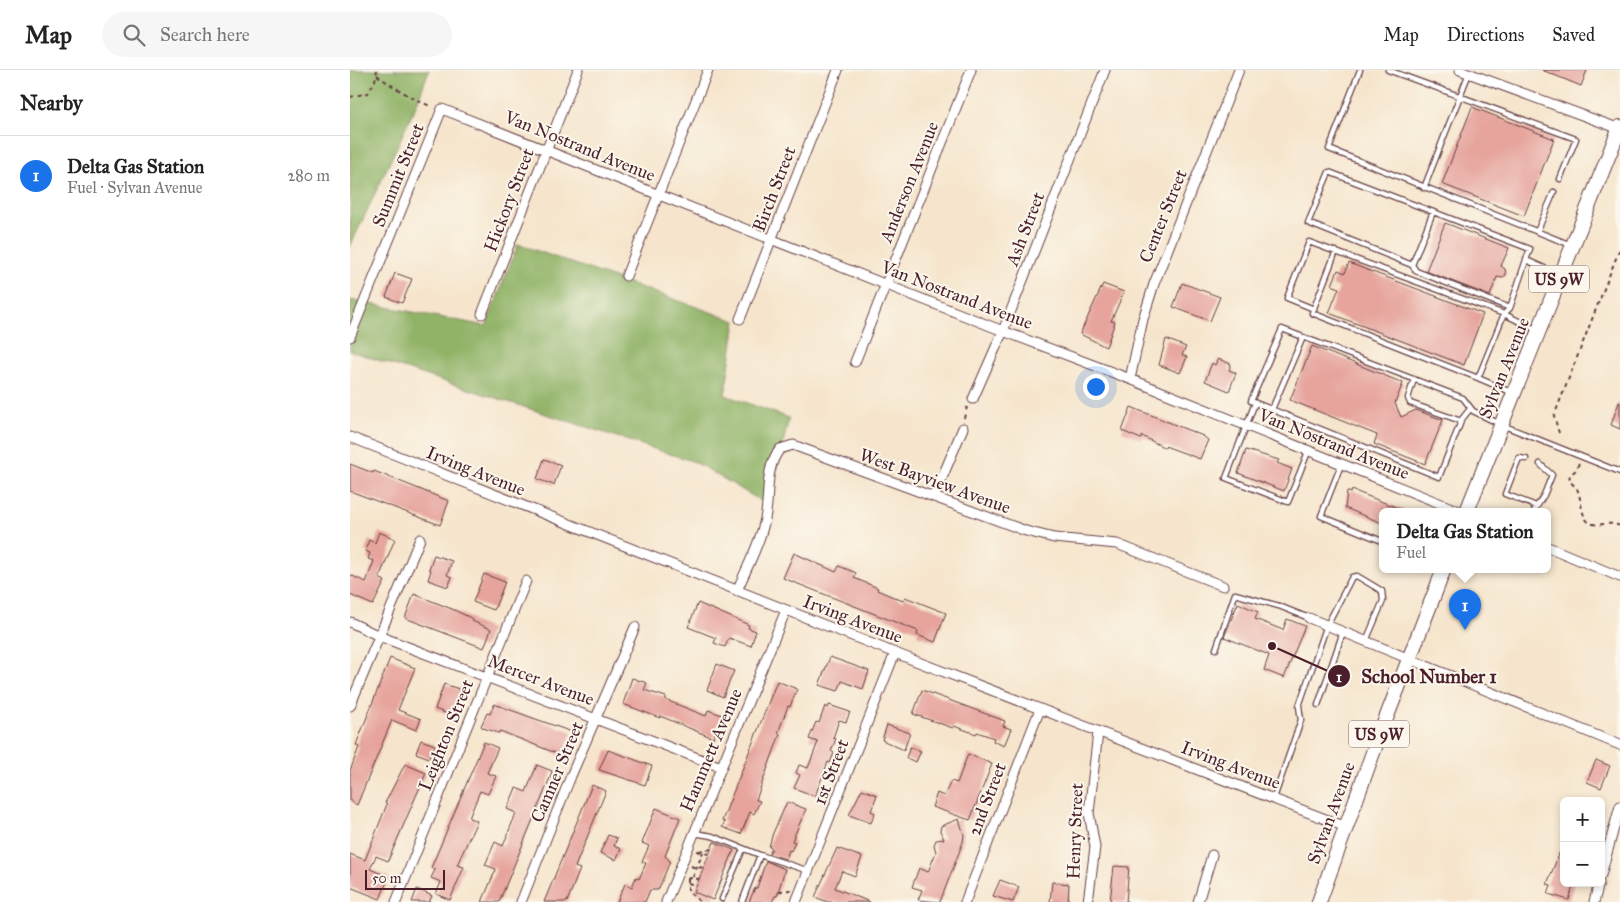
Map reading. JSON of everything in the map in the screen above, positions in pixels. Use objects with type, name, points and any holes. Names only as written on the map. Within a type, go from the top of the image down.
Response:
[{"type":"main road","name":"Sylvan Avenue","points":[[1468,508],[1620,128]]},
{"type":"main road","name":"Sylvan Avenue","points":[[1319,902],[1440,573]]},
{"type":"street","name":"Hickory Street","points":[[482,314],[578,70]]},
{"type":"street","points":[[626,276],[708,70]]},
{"type":"street","name":"Birch Street","points":[[740,319],[838,70]]},
{"type":"street","name":"Anderson Avenue","points":[[855,362],[971,70]]},
{"type":"street","name":"Ash Street","points":[[973,399],[1003,331],[1105,70]]},
{"type":"street","name":"Center Street","points":[[1130,379],[1143,319],[1154,284],[1239,70]]},
{"type":"street","points":[[1465,72],[1620,128]]},
{"type":"street","name":"Van Nostrand Avenue","points":[[442,109],[1003,331],[1130,379],[1308,452],[1452,508]]},
{"type":"street","name":"Summit Street","points":[[350,337],[442,109]]},
{"type":"street","points":[[934,497],[963,428]]},
{"type":"street","name":"Irving Avenue","points":[[350,437],[895,653],[1346,827]]},
{"type":"street","name":"West Bayview Avenue","points":[[737,591],[765,522],[768,476],[772,464],[777,453],[786,446],[793,445],[1036,534],[1117,544],[1223,586]]},
{"type":"street","points":[[350,706],[420,539]]},
{"type":"street","points":[[1551,548],[1620,577]]},
{"type":"street","name":"Leighton Street","points":[[396,902],[526,581]]},
{"type":"street","name":"Hammett Avenue","points":[[666,902],[786,610]]},
{"type":"street","points":[[1309,618],[1620,745]]},
{"type":"street","name":"Mercer Avenue","points":[[350,622],[379,636],[721,767]]},
{"type":"street","name":"Camner Street","points":[[521,902],[571,776],[635,627]]},
{"type":"street","name":"1st Street","points":[[796,902],[895,653]]},
{"type":"street","name":"2nd Street","points":[[965,902],[1040,709]]},
{"type":"street","name":"Henry Street","points":[[1088,902],[1095,847],[1089,813],[1098,732]]},
{"type":"street","points":[[1605,860],[1620,806]]},
{"type":"street","points":[[1198,902],[1212,855]]},
{"type":"street","points":[[1594,902],[1598,887]]},
{"type":"lane","points":[[1360,70],[1329,150],[1573,246]]},
{"type":"lane","points":[[1388,70],[1576,140],[1560,179]]},
{"type":"lane","points":[[1424,188],[1460,96],[1465,72]]},
{"type":"lane","points":[[1478,378],[1504,314],[1510,308],[1530,249],[1329,172],[1308,223],[1412,265],[1416,271],[1510,308]]},
{"type":"lane","points":[[1538,232],[1554,192]]},
{"type":"lane","points":[[1412,265],[1433,212]]},
{"type":"lane","points":[[1514,394],[1329,320],[1288,298],[1309,242],[1504,314],[1539,331]]},
{"type":"lane","points":[[1313,311],[1336,252]]},
{"type":"lane","points":[[1526,260],[1561,276]]},
{"type":"lane","points":[[1329,320],[1332,314]]},
{"type":"lane","points":[[1470,409],[1465,412],[1439,477],[1251,401],[1282,329],[1463,398],[1470,409],[1502,425],[1620,472]]},
{"type":"lane","points":[[1272,410],[1303,337]]},
{"type":"lane","points":[[1428,359],[1431,352]]},
{"type":"lane","points":[[1414,379],[1408,398],[1410,403],[1461,421]]},
{"type":"lane","points":[[1255,403],[1226,478],[1288,502],[1308,452]]},
{"type":"lane","points":[[1526,459],[1519,458],[1505,494],[1533,508]]},
{"type":"lane","points":[[1536,508],[1552,475],[1540,464]]},
{"type":"lane","points":[[1341,465],[1321,516],[1379,540]]},
{"type":"lane","points":[[1274,798],[1301,720],[1301,700],[1327,625],[1333,618],[1346,585],[1352,577],[1358,576],[1382,591],[1383,594],[1383,601],[1366,641]]},
{"type":"lane","points":[[1216,649],[1235,594],[1279,606],[1309,618]]},
{"type":"lane","points":[[1318,705],[1344,632]]},
{"type":"lane","points":[[694,833],[712,836],[743,849],[809,871]]},
{"type":"lane","points":[[722,899],[743,849]]},
{"type":"lane","points":[[742,902],[760,855]]},
{"type":"path","points":[[350,97],[368,93],[376,75],[376,70]]},
{"type":"path","points":[[376,75],[392,86],[399,87],[404,93],[437,109],[442,109]]},
{"type":"path","points":[[1560,433],[1554,416],[1620,248]]},
{"type":"path","points":[[963,428],[964,410],[973,399]]},
{"type":"path","points":[[1581,456],[1576,470],[1569,477],[1577,489],[1581,507],[1588,522],[1593,524],[1613,523],[1620,526]]},
{"type":"path","points":[[699,851],[711,849]]},
{"type":"path","points":[[693,877],[703,852]]},
{"type":"path","points":[[682,862],[696,868],[704,867]]},
{"type":"path","points":[[688,878],[688,892],[700,902]]},
{"type":"path","points":[[688,883],[696,886]]},
{"type":"green space","points":[[350,70],[429,70],[416,106],[350,247]]},
{"type":"green space","points":[[518,244],[736,321],[725,395],[789,418],[768,505],[695,462],[350,351],[350,300],[486,326]]},
{"type":"building","points":[[1542,70],[1587,70],[1581,86]]},
{"type":"building","points":[[1472,107],[1554,139],[1524,216],[1442,184]]},
{"type":"building","points":[[1445,223],[1509,248],[1501,266],[1505,269],[1506,275],[1502,278],[1497,277],[1490,296],[1426,271]]},
{"type":"building","points":[[1349,263],[1483,314],[1464,365],[1329,313],[1339,288],[1332,285],[1338,270],[1345,273]]},
{"type":"building","points":[[395,273],[412,279],[402,303],[386,297]]},
{"type":"building","points":[[1182,283],[1220,297],[1210,321],[1173,307]]},
{"type":"building","points":[[1103,284],[1124,292],[1111,321],[1115,322],[1106,347],[1080,334]]},
{"type":"building","points":[[1166,339],[1186,347],[1182,355],[1187,357],[1180,373],[1159,365]]},
{"type":"building","points":[[1312,346],[1403,383],[1395,403],[1401,417],[1416,410],[1443,420],[1425,464],[1374,444],[1377,435],[1290,400]]},
{"type":"building","points":[[1218,359],[1231,364],[1229,370],[1236,373],[1229,391],[1205,381],[1212,363],[1215,365]]},
{"type":"building","points":[[1620,402],[1620,429],[1611,425]]},
{"type":"building","points":[[1131,407],[1203,436],[1208,440],[1200,459],[1165,446],[1165,448],[1142,436],[1141,439],[1122,431]]},
{"type":"building","points":[[1246,450],[1279,460],[1277,463],[1292,469],[1284,491],[1238,473]]},
{"type":"building","points":[[544,459],[561,465],[554,485],[537,479]]},
{"type":"building","points":[[350,464],[373,473],[374,471],[449,501],[440,525],[350,491]]},
{"type":"building","points":[[1352,490],[1398,508],[1379,508],[1379,522],[1345,508],[1347,491],[1351,493]]},
{"type":"building","points":[[379,532],[395,539],[379,578],[385,581],[373,605],[350,595],[350,575],[366,582],[374,561],[368,559],[370,553],[365,551],[369,540],[375,543]]},
{"type":"building","points":[[794,553],[836,572],[839,566],[856,573],[854,578],[903,601],[905,597],[946,613],[935,642],[917,635],[918,631],[783,578]]},
{"type":"building","points":[[434,555],[452,561],[447,575],[452,577],[448,587],[428,580],[431,570],[429,569]]},
{"type":"building","points":[[484,574],[505,582],[494,610],[473,602]]},
{"type":"building","points":[[414,594],[452,609],[473,619],[472,621],[491,629],[484,648],[405,618]]},
{"type":"building","points":[[698,603],[749,625],[748,628],[756,631],[751,646],[729,638],[725,647],[714,643],[716,638],[688,627]]},
{"type":"building","points":[[1238,603],[1258,612],[1255,619],[1283,630],[1287,619],[1305,626],[1284,678],[1264,670],[1269,655],[1224,637]]},
{"type":"building","points":[[830,657],[869,671],[863,689],[842,681],[838,691],[819,685]]},
{"type":"building","points":[[390,658],[415,668],[398,710],[421,719],[416,730],[392,720],[357,805],[350,801],[350,771],[359,747],[356,745]]},
{"type":"building","points":[[717,664],[734,671],[723,697],[707,690]]},
{"type":"building","points":[[632,678],[647,683],[644,690],[666,697],[666,700],[706,716],[708,710],[722,715],[713,738],[660,716],[660,718],[623,704]]},
{"type":"building","points":[[777,681],[797,689],[790,707],[788,706],[778,733],[780,734],[756,800],[760,801],[754,814],[750,812],[741,834],[722,827],[725,822],[722,821]]},
{"type":"building","points":[[444,684],[462,690],[453,716],[435,709]]},
{"type":"building","points":[[922,690],[1005,721],[1003,726],[1011,729],[1004,746],[993,741],[994,738],[977,732],[976,734],[954,726],[953,728],[913,714]]},
{"type":"building","points":[[494,704],[572,732],[563,756],[500,731],[499,733],[483,728],[481,726],[487,713],[490,714]]},
{"type":"building","points":[[829,705],[850,712],[846,722],[839,720],[833,738],[836,739],[831,751],[834,753],[830,763],[828,762],[815,796],[794,788],[800,775],[796,773],[799,765],[808,768],[818,742],[809,739],[816,722],[819,723],[825,706],[828,708]]},
{"type":"building","points":[[887,725],[910,733],[904,750],[882,740]]},
{"type":"building","points":[[421,740],[435,745],[429,758],[416,753]]},
{"type":"building","points":[[484,742],[498,748],[487,773],[496,776],[488,794],[480,791],[469,818],[477,821],[457,865],[464,867],[450,900],[436,894],[441,882],[431,878],[435,870],[431,868]]},
{"type":"building","points":[[910,747],[921,751],[916,762],[906,758]]},
{"type":"building","points":[[608,750],[652,766],[645,785],[599,770]]},
{"type":"building","points":[[968,754],[992,764],[970,820],[932,807],[937,793],[944,796],[951,781],[957,783]]},
{"type":"building","points":[[1596,760],[1610,766],[1601,788],[1587,782]]},
{"type":"building","points":[[405,764],[426,773],[388,861],[376,856],[370,869],[389,877],[380,899],[350,887],[350,854],[365,860],[387,804],[385,803]]},
{"type":"building","points":[[537,765],[552,771],[550,778],[499,902],[482,902],[496,869],[485,865],[495,842],[503,846],[516,813],[507,809],[516,788],[526,792]]},
{"type":"building","points":[[592,785],[606,791],[575,867],[580,869],[567,902],[544,902]]},
{"type":"building","points":[[862,789],[877,795],[871,811],[875,813],[871,823],[849,815]]},
{"type":"building","points":[[787,802],[806,809],[792,841],[795,842],[791,851],[789,850],[786,859],[769,854],[772,848],[769,847]]},
{"type":"building","points":[[656,808],[680,818],[665,856],[670,861],[662,881],[658,890],[650,890],[645,902],[617,902],[625,884],[632,887],[636,877],[639,879],[646,863],[642,862],[649,846],[642,843]]},
{"type":"building","points":[[959,819],[964,835],[963,842],[940,902],[918,900],[922,890],[912,887],[919,868],[928,872],[936,852],[934,845],[936,840],[944,839],[940,831],[941,826]]},
{"type":"building","points":[[608,835],[617,838],[614,846],[621,849],[616,860],[600,853]]},
{"type":"building","points":[[714,842],[734,850],[713,900],[694,892]]},
{"type":"building","points":[[837,848],[862,857],[855,876],[842,871],[835,888],[870,902],[828,902],[815,897]]},
{"type":"building","points":[[1560,852],[1560,887],[1573,887],[1569,900],[1548,894],[1551,885],[1547,884]]},
{"type":"building","points":[[766,861],[785,869],[777,896],[775,896],[772,902],[749,902],[755,888],[757,888]]},
{"type":"building","points":[[1114,866],[1129,867],[1126,902],[1110,902]]},
{"type":"building","points":[[1000,880],[1019,887],[1013,902],[993,896]]},
{"type":"building","points":[[1052,882],[1069,884],[1068,902],[1050,902]]},
{"type":"building","points":[[417,889],[432,896],[429,902],[412,902]]},
{"type":"place","name":"Delta Gas Station","points":[[1465,630]]},
{"type":"place","name":"School Number 1","points":[[1272,646]]}]
